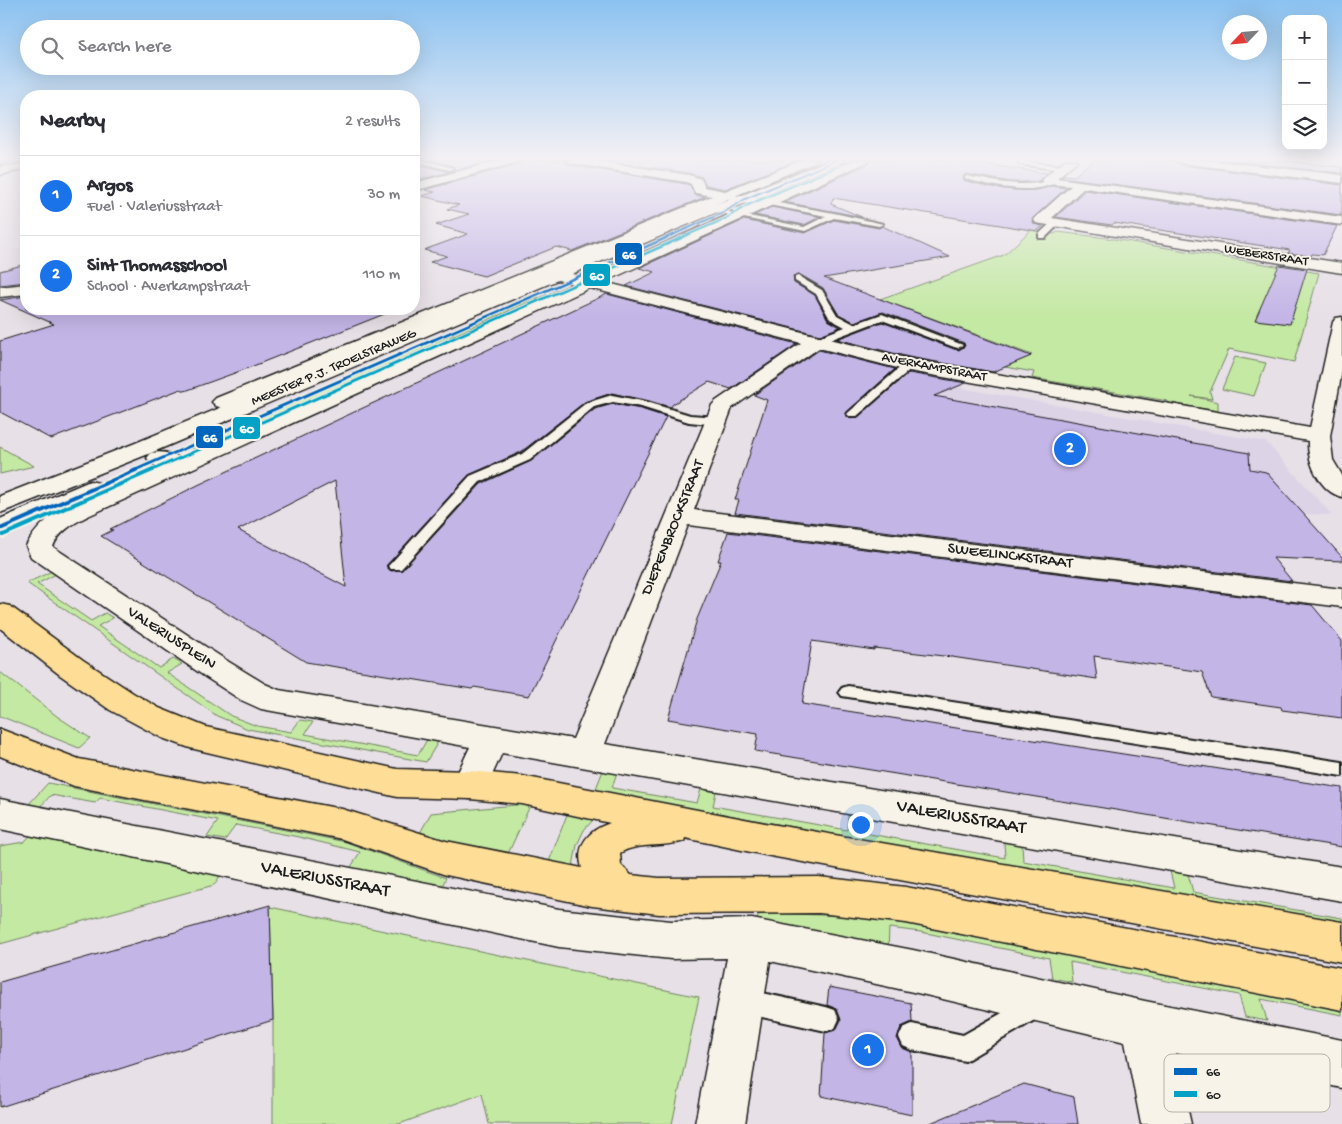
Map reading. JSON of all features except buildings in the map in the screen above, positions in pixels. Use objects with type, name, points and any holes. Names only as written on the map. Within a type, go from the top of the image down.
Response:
[{"type":"main road","points":[[0,613],[81,674],[138,712],[174,731],[202,740],[397,783],[470,785],[522,790],[709,828],[1342,942]]},
{"type":"main road","points":[[0,742],[74,772],[342,824],[455,860],[592,888],[640,894],[819,895],[906,905],[1342,989]]},
{"type":"main road","points":[[640,894],[607,880],[598,853],[610,838],[629,832],[709,828]]},
{"type":"street","name":"MEESTER P.J. TROELSTRAWEG","points":[[0,529],[168,462],[564,277],[715,212]]},
{"type":"street","name":"MEESTER P.J. TROELSTRAWEG","points":[[0,505],[220,410],[564,277],[715,212]]},
{"type":"street","name":"WEBERSTRAAT","points":[[1049,212],[1041,220],[1342,268]]},
{"type":"street","points":[[1282,212],[1342,221]]},
{"type":"street","name":"AVERKAMPSTRAAT","points":[[564,277],[909,365],[1319,436]]},
{"type":"street","points":[[0,292],[20,290]]},
{"type":"street","points":[[1342,322],[1319,436],[1318,453],[1322,466],[1342,490]]},
{"type":"street","name":"DIEPENBROCKSTRAAT","points":[[584,754],[724,405],[815,342]]},
{"type":"street","name":"MEESTER P.J. TROELSTRAWEG","points":[[47,556],[41,551],[39,546],[42,539],[57,523],[168,462]]},
{"type":"street","name":"SWEELINCKSTRAAT","points":[[679,516],[1342,598]]},
{"type":"street","name":"VALERIUSPLEIN","points":[[47,556],[253,692],[273,701],[302,706]]},
{"type":"street","name":"VALERIUSSTRAAT","points":[[302,706],[1342,884]]},
{"type":"street","points":[[470,785],[491,739]]},
{"type":"street","name":"VALERIUSSTRAAT","points":[[0,814],[560,928],[651,936],[671,940],[752,938],[913,971],[1145,1024],[1293,1054]]},
{"type":"street","points":[[640,894],[651,936]]},
{"type":"street","points":[[720,1124],[743,1000],[752,938]]},
{"type":"street","points":[[1145,1024],[1166,1124]]},
{"type":"lane","points":[[747,212],[805,229],[834,215]]},
{"type":"lane","points":[[820,212],[879,224]]},
{"type":"lane","points":[[1042,236],[1056,223]]},
{"type":"lane","points":[[798,279],[820,292],[827,303],[830,315],[839,322],[852,327]]},
{"type":"lane","points":[[815,342],[882,317],[958,345]]},
{"type":"lane","points":[[853,414],[909,365]]},
{"type":"lane","points":[[396,566],[475,479],[526,457],[590,405],[612,398],[643,404],[689,418],[718,421]]},
{"type":"lane","points":[[848,692],[1342,769]]},
{"type":"lane","points":[[743,1000],[826,1019]]},
{"type":"lane","points":[[912,1037],[965,1048],[1045,1001]]},
{"type":"shaded area","points":[[892,376],[1266,442],[1332,515],[1222,511],[834,424]]},
{"type":"green space","points":[[722,216],[728,216],[597,274],[591,274]]},
{"type":"green space","points":[[1031,230],[1054,234],[1058,232],[1107,238],[1319,273],[1294,362],[1229,349],[1210,392],[1212,399],[1191,396],[1218,402],[1218,411],[1032,378],[1034,372],[1005,367],[1032,355],[880,299],[1004,255]]},
{"type":"green space","points":[[537,297],[542,298],[209,445],[192,449],[192,447]]},
{"type":"green space","points":[[1235,357],[1266,363],[1254,396],[1222,389]]},
{"type":"green space","points":[[0,447],[34,466],[0,474]]},
{"type":"green space","points":[[52,571],[56,574],[37,584],[91,621],[105,613],[113,618],[98,626],[159,668],[173,659],[182,664],[167,673],[231,716],[257,726],[291,732],[300,720],[313,722],[305,734],[418,755],[428,738],[436,739],[438,742],[426,762],[248,729],[217,716],[27,583]]},
{"type":"green space","points":[[0,672],[58,717],[90,738],[79,748],[0,716]]},
{"type":"green space","points":[[604,768],[618,769],[612,788],[697,803],[701,789],[716,792],[713,806],[847,830],[848,815],[864,818],[864,833],[1005,858],[1004,842],[1022,845],[1023,861],[1174,888],[1170,871],[1188,874],[1193,892],[1342,918],[1342,926],[595,791]]},
{"type":"green space","points":[[48,783],[346,842],[446,878],[440,890],[348,872],[360,852],[299,837],[236,825],[225,840],[207,837],[218,821],[100,798],[95,803],[51,795],[38,809],[28,805]]},
{"type":"green space","points":[[526,804],[529,808],[507,856],[479,851],[420,833],[431,813]]},
{"type":"green space","points":[[568,812],[594,819],[584,830],[577,845],[573,866],[569,868],[548,864]]},
{"type":"green space","points":[[33,833],[222,873],[214,885],[0,944],[0,846],[24,842]]},
{"type":"green space","points":[[270,907],[699,997],[672,1124],[489,1124],[482,1094],[399,1124],[273,1124]]},
{"type":"green space","points":[[759,913],[854,916],[899,921],[1342,1007],[1342,1015],[1261,999],[1267,1021],[1245,1017],[1239,995],[1070,962],[1072,982],[1052,978],[1049,958],[921,932],[889,928],[888,951],[756,924]]},
{"type":"transit line","name":"66","points":[[0,529],[724,212]]},
{"type":"transit line","name":"60","points":[[3,535],[725,219],[736,212]]},
{"type":"place","name":"Sint Thomasschool","points":[[1070,449]]},
{"type":"place","name":"Argos","points":[[868,1050]]}]
